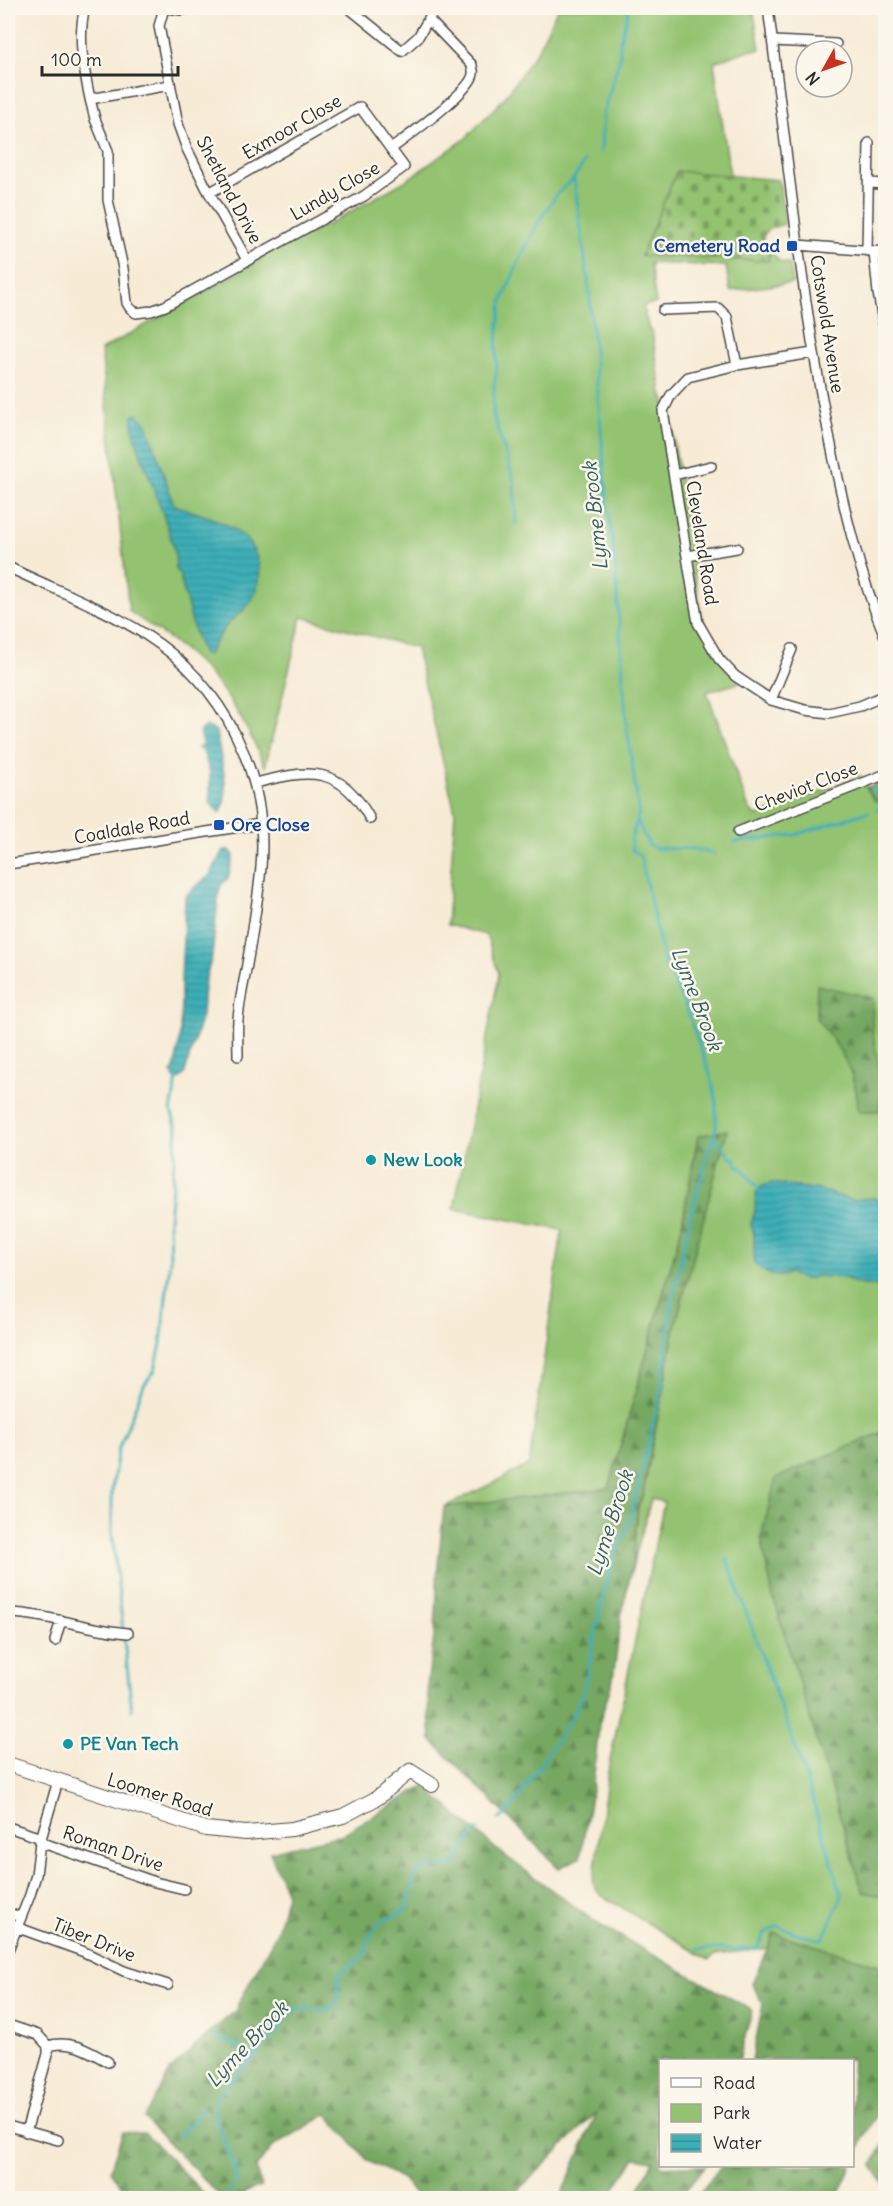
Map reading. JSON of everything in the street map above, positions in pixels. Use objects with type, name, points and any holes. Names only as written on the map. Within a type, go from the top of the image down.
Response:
[{"type":"street","points":[[85,8],[82,40],[90,99],[170,85]]},
{"type":"street","points":[[166,8],[181,10],[193,8]]},
{"type":"street","name":"Shetland Drive","points":[[90,99],[95,119],[108,151],[108,200],[128,303],[132,310],[144,312],[165,306],[247,260],[209,193],[187,149],[178,124],[159,26],[166,8]]},
{"type":"street","points":[[349,8],[402,51],[418,37],[435,8]]},
{"type":"street","name":"Cotswold Avenue","points":[[768,8],[813,352],[844,508],[867,594],[885,639]]},
{"type":"street","points":[[391,149],[445,107],[469,83],[473,74],[472,64],[429,20]]},
{"type":"street","points":[[773,41],[794,42]]},
{"type":"street","name":"Lundy Close","points":[[247,260],[364,196],[404,168],[360,107]]},
{"type":"street","name":"Exmoor Close","points":[[209,193],[360,107]]},
{"type":"street","points":[[869,143],[871,251],[885,338]]},
{"type":"street","points":[[869,183],[885,184]]},
{"type":"street","points":[[798,245],[885,252]]},
{"type":"street","points":[[663,310],[718,308],[727,317],[737,364]]},
{"type":"street","name":"Cleveland Road","points":[[813,352],[737,364],[688,377],[672,394],[663,411],[698,623],[719,659],[735,676],[771,700],[805,710],[829,713],[860,706],[885,695]]},
{"type":"street","points":[[674,475],[711,466]]},
{"type":"street","points":[[687,556],[737,548]]},
{"type":"street","points":[[8,567],[145,634],[170,652],[195,675],[217,702],[235,732],[256,783],[262,824],[261,869],[252,939],[237,1019],[238,1056]]},
{"type":"street","points":[[771,700],[792,649]]},
{"type":"street","points":[[256,783],[298,773],[322,775],[345,785],[361,801],[370,819]]},
{"type":"street","name":"Cheviot Close","points":[[738,832],[885,774]]},
{"type":"street","name":"Coaldale Road","points":[[8,864],[262,824]]},
{"type":"street","points":[[8,1613],[35,1614],[103,1631],[128,1633]]},
{"type":"street","points":[[55,1641],[60,1620]]},
{"type":"street","name":"Loomer Road","points":[[8,1764],[206,1829],[246,1833],[292,1829],[343,1816],[377,1798],[410,1771],[432,1785]]},
{"type":"street","points":[[8,1950],[36,1875],[40,1840],[58,1781]]},
{"type":"street","name":"Roman Drive","points":[[8,1827],[155,1882],[180,1888],[172,1897]]},
{"type":"street","points":[[8,1913],[21,1917]]},
{"type":"street","name":"Tiber Drive","points":[[16,1927],[82,1951],[161,1986]]},
{"type":"street","points":[[8,2025],[38,2036],[48,2046],[48,2054],[26,2132]]},
{"type":"street","points":[[48,2046],[59,2042],[69,2044],[103,2060],[94,2066]]},
{"type":"street","points":[[8,2126],[58,2140]]},
{"type":"green space","points":[[558,8],[753,8],[760,49],[714,62],[730,176],[677,172],[641,256],[768,261],[770,250],[780,262],[790,264],[793,283],[730,291],[726,266],[650,263],[656,303],[643,306],[649,330],[652,331],[662,393],[670,415],[701,615],[713,644],[738,674],[739,683],[707,692],[749,809],[757,816],[861,776],[874,799],[885,799],[885,1967],[774,1933],[768,1948],[715,1955],[709,1960],[599,1894],[593,1883],[609,1765],[664,1502],[651,1499],[633,1565],[638,1507],[643,1494],[675,1327],[698,1136],[681,1230],[609,1488],[444,1507],[529,1465],[562,1230],[454,1209],[499,974],[486,935],[447,925],[455,812],[416,648],[302,617],[265,767],[243,721],[214,679],[183,649],[129,611],[101,350],[240,272],[274,249],[325,226],[405,181],[465,139],[505,97],[537,51]]},
{"type":"green space","points":[[677,171],[779,180],[785,224],[770,228],[764,236],[768,261],[641,256]]},
{"type":"green space","points":[[885,780],[885,800],[875,801],[866,788]]},
{"type":"green space","points":[[817,985],[873,998],[872,1027],[882,1088],[879,1111],[858,1111],[855,1085],[846,1061],[816,1018]]},
{"type":"green space","points":[[727,1130],[675,1327],[643,1494],[638,1507],[633,1565],[622,1611],[613,1679],[599,1724],[593,1785],[580,1858],[559,1868],[431,1740],[427,1685],[435,1630],[438,1564],[444,1507],[609,1488],[681,1230],[698,1136]]},
{"type":"green space","points":[[885,1431],[886,1701],[877,1717],[885,1730],[885,1897],[863,1892],[772,1593],[761,1537],[776,1478]]},
{"type":"green space","points":[[424,1786],[496,1849],[598,1924],[752,2010],[739,2059],[659,2059],[659,2167],[704,2167],[680,2198],[634,2198],[653,2161],[635,2158],[608,2198],[560,2198],[597,2112],[511,2198],[418,2198],[403,2179],[368,2161],[327,2114],[274,2146],[256,2167],[261,2187],[246,2192],[240,2198],[222,2198],[144,2118],[171,2070],[211,2031],[237,2010],[238,2004],[277,1932],[287,1894],[270,1852],[341,1835]]},
{"type":"green space","points":[[774,1933],[885,1967],[885,2101],[854,2160],[854,2059],[752,2059],[763,2004],[752,1984]]},
{"type":"green space","points":[[123,2132],[145,2133],[208,2198],[128,2198],[110,2170]]},
{"type":"green space","points":[[885,2141],[885,2186],[872,2166]]},
{"type":"green space","points":[[720,2167],[851,2167],[837,2198],[696,2198]]},
{"type":"water","points":[[137,414],[147,424],[174,505],[226,525],[238,532],[255,552],[260,576],[254,596],[246,608],[225,627],[208,655],[203,655],[194,630],[179,573],[175,568],[173,544],[133,430],[133,416]]},
{"type":"water","points":[[206,726],[216,731],[224,772],[225,793],[221,812],[210,803],[210,773],[203,751],[198,748],[202,746],[200,731]]},
{"type":"water","points":[[224,850],[229,850],[234,855],[228,878],[221,885],[219,892],[212,956],[204,985],[202,1016],[184,1075],[176,1082],[172,1074],[176,1063],[181,1016],[185,897],[209,876]]},
{"type":"water","points":[[772,1183],[819,1190],[851,1200],[874,1198],[885,1205],[885,1283],[875,1286],[856,1284],[845,1278],[816,1276],[802,1279],[789,1273],[775,1276],[758,1267],[754,1263],[754,1233],[751,1225],[756,1193],[762,1186]]},
{"type":"waterway","name":"Lyme Brook","points":[[601,152],[603,114],[620,57],[620,42],[629,8]]},
{"type":"waterway","name":"Lyme Brook","points":[[499,1819],[505,1815],[520,1795],[574,1714],[583,1695],[604,1592],[614,1556],[628,1527],[662,1387],[671,1309],[690,1217],[716,1127],[716,1099],[710,1074],[684,1003],[664,961],[640,855],[632,850],[631,840],[639,813],[626,721],[615,562],[607,499],[588,281],[574,178],[585,161]]},
{"type":"waterway","points":[[516,523],[514,481],[493,414],[497,367],[496,347],[502,302],[539,221],[557,194],[574,178]]},
{"type":"waterway","points":[[871,791],[886,786]]},
{"type":"waterway","points":[[878,809],[886,806]]},
{"type":"waterway","points":[[735,842],[795,835],[868,812]]},
{"type":"waterway","points":[[637,820],[649,845],[655,848],[695,849],[714,854]]},
{"type":"waterway","points":[[132,1710],[112,1533],[112,1491],[118,1450],[144,1385],[155,1370],[161,1344],[170,1261],[169,1219],[177,1129],[171,1111],[177,1079]]},
{"type":"waterway","points":[[713,1137],[727,1151],[729,1157],[735,1159],[737,1165],[759,1189]]},
{"type":"waterway","points":[[697,1949],[757,1949],[764,1934],[777,1926],[822,1940],[842,1896],[804,1772],[727,1559]]},
{"type":"waterway","name":"Lyme Brook","points":[[225,2198],[235,2184],[236,2177],[233,2162],[217,2123],[214,2100],[279,2030],[287,2016],[297,2008],[327,2010],[338,2002],[338,1976],[366,1953],[367,1941],[382,1920],[391,1918],[407,1908],[415,1875],[430,1867],[453,1866],[476,1830],[479,1830]]},
{"type":"waterway","points":[[213,2035],[255,2055]]},
{"type":"waterway","points":[[178,2137],[202,2110]]},
{"type":"place","name":"Cemetery Road","points":[[792,246]]},
{"type":"place","name":"Ore Close","points":[[219,825]]},
{"type":"place","name":"New Look","points":[[371,1160]]},
{"type":"place","name":"PE Van Tech","points":[[68,1744]]}]
